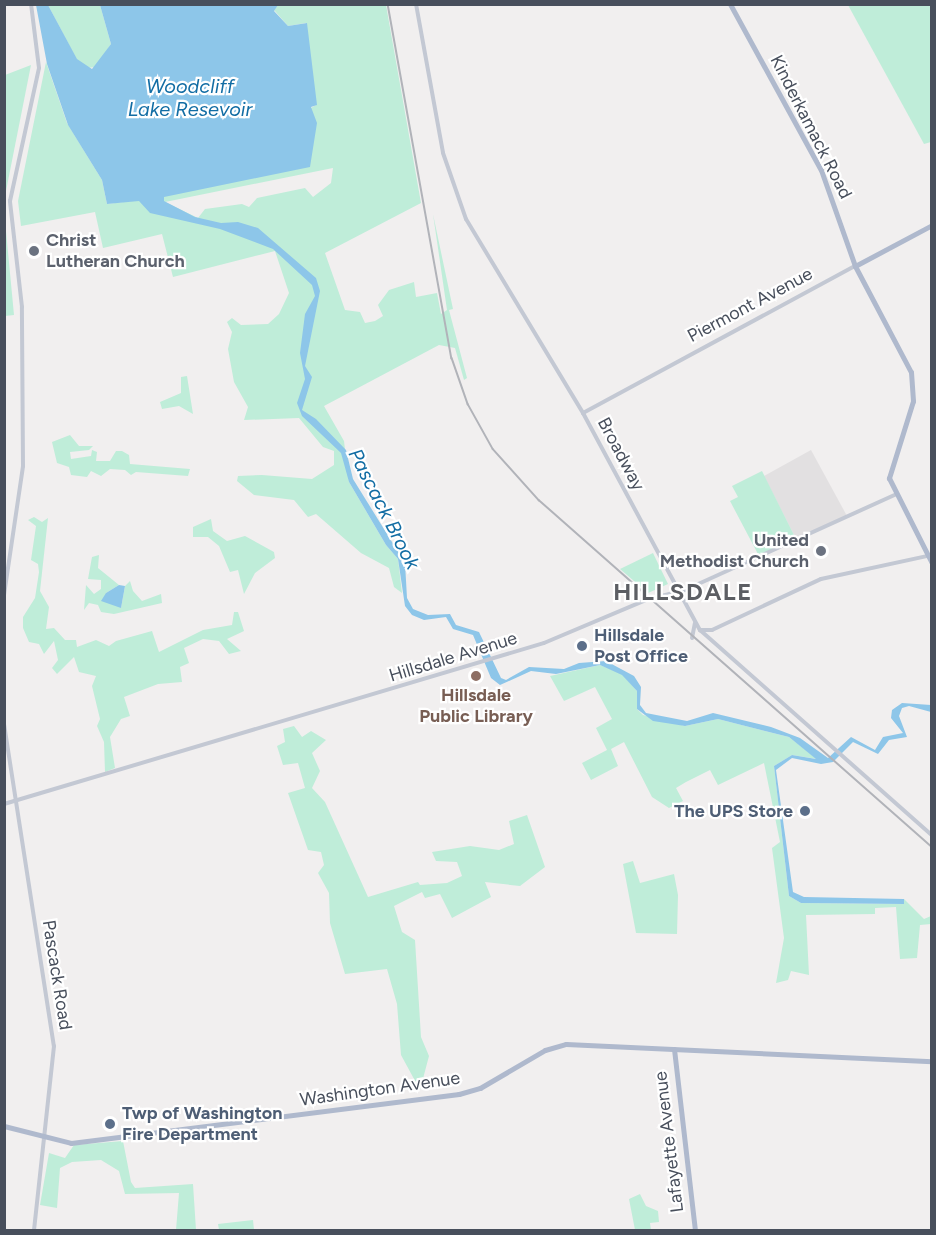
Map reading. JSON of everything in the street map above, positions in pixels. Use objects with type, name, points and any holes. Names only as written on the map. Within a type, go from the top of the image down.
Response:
[{"type":"main road","name":"Kinderkamack Road","points":[[730,4],[824,176],[855,266],[912,378],[911,408],[889,469],[894,495],[930,555],[932,563]]},
{"type":"main road","name":"Piermont Avenue","points":[[855,266],[932,225]]},
{"type":"main road","name":"Washington Avenue","points":[[4,1126],[45,1138],[79,1143],[465,1093],[555,1045],[932,1061]]},
{"type":"main road","name":"Lafayette Avenue","points":[[674,1049],[694,1230]]},
{"type":"street","points":[[4,595],[23,466],[22,307],[10,201],[39,68],[31,4]]},
{"type":"street","name":"Broadway","points":[[416,4],[443,153],[461,208],[479,244],[583,412],[695,622],[709,640],[932,836]]},
{"type":"street","name":"Piermont Avenue","points":[[583,412],[855,266]]},
{"type":"street","name":"Hillsdale Avenue","points":[[4,804],[483,663],[685,590],[894,495]]},
{"type":"street","points":[[700,630],[712,630],[821,579],[930,555]]},
{"type":"street","points":[[692,638],[695,622]]},
{"type":"street","points":[[709,640],[712,630]]},
{"type":"street","name":"Pascack Road","points":[[4,724],[14,802],[54,1036],[34,1230]]},
{"type":"shaded area","points":[[811,450],[847,516],[796,539],[764,476]]},
{"type":"green space","points":[[48,5],[100,5],[111,44],[96,67],[86,68],[77,60]]},
{"type":"green space","points":[[278,5],[386,5],[421,203],[325,253],[345,310],[360,312],[365,323],[375,321],[383,316],[378,305],[389,290],[414,282],[416,297],[437,293],[441,314],[447,310],[433,214],[453,309],[449,310],[467,378],[464,380],[455,348],[439,345],[324,406],[344,441],[349,482],[386,545],[398,559],[402,593],[394,587],[389,568],[361,553],[316,514],[308,517],[294,500],[254,495],[237,481],[238,476],[262,475],[312,479],[334,465],[334,451],[323,447],[299,418],[244,420],[248,407],[234,382],[228,349],[232,332],[227,322],[232,318],[241,325],[268,324],[279,314],[289,293],[275,251],[173,277],[162,234],[103,248],[95,212],[21,226],[18,201],[46,62],[67,123],[102,180],[107,204],[157,198],[316,105],[306,23],[288,26],[274,10]],"holes":[[[333,168],[331,183],[313,197],[305,188],[257,198],[249,207],[242,204],[205,209],[198,218],[165,202]]]},
{"type":"green space","points":[[848,5],[931,5],[931,142],[924,144]]},
{"type":"green space","points":[[31,65],[5,196],[5,75]]},
{"type":"green space","points":[[4,210],[14,315],[5,316],[4,316]]},
{"type":"green space","points":[[187,376],[193,414],[179,406],[162,409],[160,402],[181,393],[181,377]]},
{"type":"green space","points":[[70,435],[79,446],[93,446],[89,450],[70,452],[71,459],[91,456],[92,450],[97,452],[96,461],[110,461],[116,451],[122,451],[129,455],[130,464],[190,469],[188,476],[136,472],[131,475],[125,470],[110,469],[101,476],[91,471],[87,477],[71,475],[69,467],[57,463],[52,442]]},
{"type":"green space","points":[[762,471],[796,539],[759,556],[730,501],[738,497],[732,486]]},
{"type":"green space","points":[[34,517],[42,522],[48,518],[40,591],[49,607],[46,629],[54,628],[65,640],[76,640],[77,647],[96,640],[109,646],[116,641],[152,631],[159,652],[203,630],[232,625],[234,612],[238,612],[244,631],[227,639],[241,651],[229,654],[219,641],[203,639],[184,648],[189,663],[180,667],[182,682],[158,684],[124,697],[130,716],[121,719],[110,737],[115,768],[105,772],[104,742],[97,726],[100,719],[92,686],[96,676],[79,672],[74,657],[57,674],[52,668],[58,660],[54,641],[44,654],[39,644],[29,642],[23,628],[23,617],[35,598],[39,572],[38,564],[31,560],[36,526],[28,520]]},
{"type":"green space","points":[[211,519],[213,531],[227,541],[245,536],[274,552],[275,558],[255,573],[244,594],[238,570],[230,572],[219,546],[208,537],[193,537],[193,527]]},
{"type":"green space","points":[[653,553],[668,584],[648,593],[620,569]]},
{"type":"green space","points":[[99,555],[98,568],[119,585],[106,593],[121,608],[125,586],[130,581],[133,591],[142,601],[161,594],[162,603],[114,614],[101,612],[98,605],[89,603],[84,610],[86,585],[94,594],[101,589],[101,580],[88,579],[92,557]]},
{"type":"green space","points":[[600,665],[622,674],[637,691],[637,709],[643,715],[685,726],[718,719],[789,737],[817,759],[792,755],[774,766],[789,896],[801,903],[904,904],[904,899],[924,919],[931,916],[931,924],[920,925],[917,958],[900,959],[896,907],[875,908],[875,914],[806,915],[809,975],[791,971],[788,980],[776,983],[784,938],[772,848],[780,842],[764,763],[718,785],[710,770],[676,788],[683,801],[669,808],[652,797],[624,742],[611,749],[618,766],[591,780],[582,763],[607,750],[596,728],[612,719],[595,687],[564,701],[550,676]]},
{"type":"green space","points":[[294,726],[302,737],[311,731],[326,740],[312,753],[320,771],[312,788],[325,802],[368,897],[418,882],[420,885],[447,883],[462,876],[457,862],[436,861],[432,852],[470,846],[499,850],[514,844],[509,821],[527,815],[545,867],[520,886],[485,882],[491,897],[452,918],[440,894],[425,898],[422,892],[394,906],[402,932],[415,940],[421,1037],[429,1056],[420,1090],[401,1055],[397,1004],[387,969],[345,974],[330,923],[329,893],[318,873],[324,865],[321,852],[308,850],[288,793],[305,788],[298,763],[283,765],[277,746],[285,742],[283,729]]},
{"type":"green space","points":[[633,861],[640,883],[674,874],[678,895],[677,934],[636,933],[623,864]]},
{"type":"green space","points":[[123,1141],[131,1182],[135,1188],[193,1184],[196,1230],[176,1230],[179,1193],[125,1194],[119,1171],[101,1160],[72,1162],[60,1168],[57,1208],[40,1205],[49,1153],[65,1158],[74,1145]]},
{"type":"green space","points":[[640,1194],[646,1206],[658,1211],[659,1222],[650,1223],[651,1230],[635,1230],[629,1199]]},
{"type":"green space","points":[[253,1220],[254,1230],[219,1230],[218,1224]]},
{"type":"water","name":"Woodcliff Lake Resevoir","points":[[36,5],[48,5],[77,59],[92,69],[111,44],[100,5],[278,5],[274,11],[288,26],[307,23],[317,105],[311,107],[317,123],[310,167],[164,197],[164,201],[195,217],[221,223],[238,222],[258,228],[316,278],[320,291],[305,366],[312,377],[302,410],[316,419],[346,450],[353,479],[405,563],[407,598],[413,609],[428,615],[450,614],[456,625],[479,632],[501,678],[506,680],[529,667],[564,669],[579,663],[606,661],[634,676],[641,687],[640,705],[646,713],[687,721],[713,713],[771,727],[800,738],[828,758],[851,737],[875,750],[883,737],[903,733],[891,718],[892,710],[902,703],[931,705],[931,712],[909,706],[902,708],[899,716],[907,737],[889,740],[878,754],[853,742],[833,762],[821,764],[792,758],[776,770],[793,892],[804,897],[904,899],[904,904],[801,903],[789,896],[774,766],[792,755],[816,759],[789,737],[718,719],[685,726],[653,721],[637,709],[637,691],[622,675],[600,665],[556,674],[531,671],[500,685],[491,678],[473,635],[453,629],[446,617],[424,620],[412,615],[405,606],[398,559],[386,545],[349,482],[341,453],[302,416],[297,403],[305,379],[300,353],[305,314],[315,296],[312,285],[273,249],[220,229],[150,213],[139,201],[107,204],[102,180],[68,125],[47,64]]},
{"type":"water","points":[[119,585],[125,586],[121,608],[101,601],[106,593]]},
{"type":"railway","points":[[388,4],[452,358],[468,404],[493,449],[539,500],[932,847]]},
{"type":"place","name":"Christ Lutheran Church","points":[[34,251]]},
{"type":"place","name":"United Methodist Church","points":[[821,551]]},
{"type":"place","name":"Hillsdale Post Office","points":[[582,646]]},
{"type":"place","name":"Hillsdale Public Library","points":[[476,676]]},
{"type":"place","name":"The UPS Store","points":[[805,811]]},
{"type":"place","name":"Twp of Washington Fire Department","points":[[110,1124]]},
{"type":"district","name":"HILLSDALE","points":[[683,592]]},
{"type":"water label","name":"Pascack Brook","points":[[384,509]]}]
